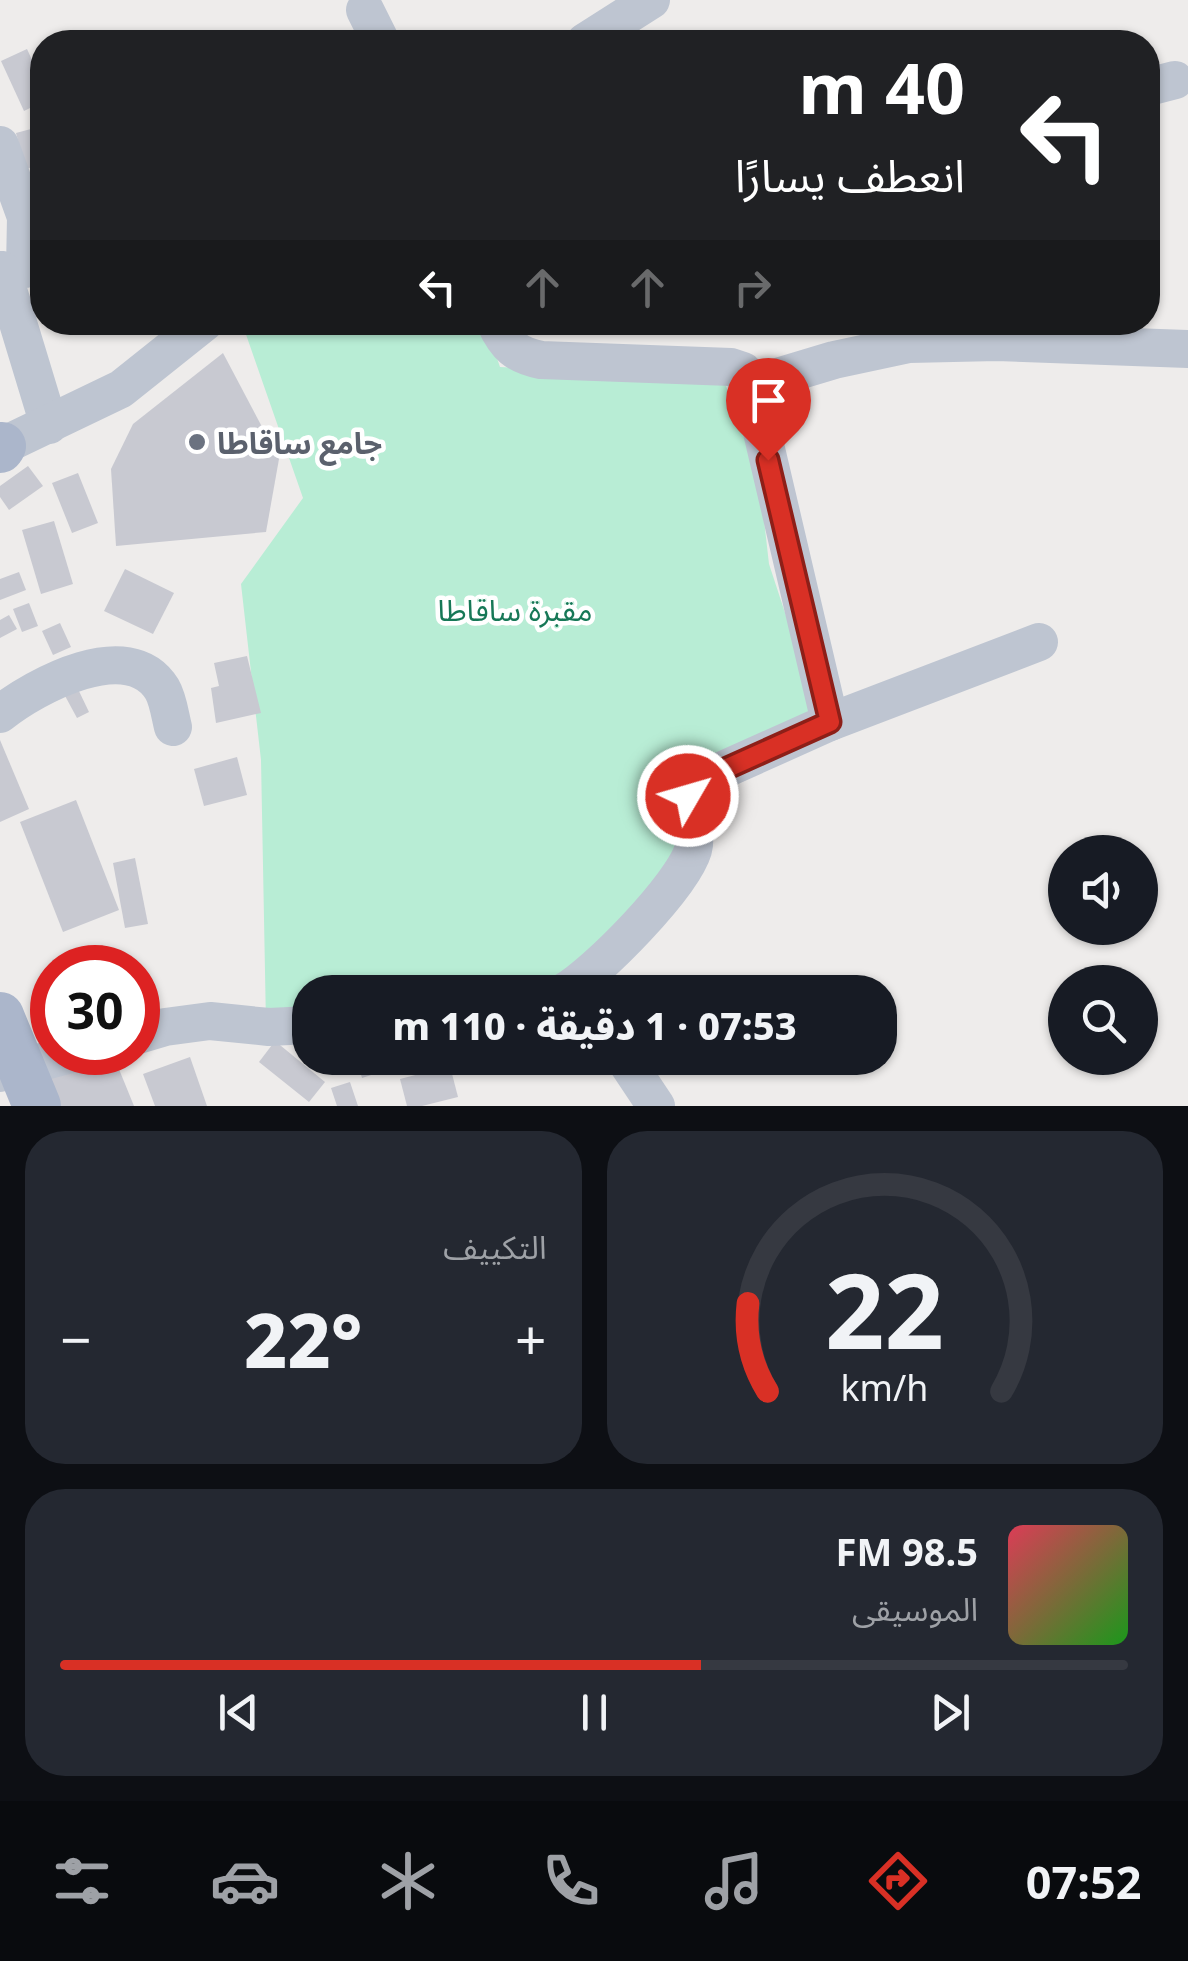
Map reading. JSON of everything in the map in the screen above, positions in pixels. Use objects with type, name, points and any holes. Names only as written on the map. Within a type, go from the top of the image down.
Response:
[{"type":"main road","points":[[0,1016],[20,1083]]},
{"type":"street","points":[[605,30],[651,0]]},
{"type":"street","points":[[0,144],[26,217],[17,269],[30,332]]},
{"type":"street","points":[[31,335],[49,425]]},
{"type":"street","points":[[1,448],[121,389],[189,335]]},
{"type":"street","points":[[500,335],[504,344],[525,357],[542,360],[743,370],[751,384],[830,722]]},
{"type":"street","points":[[751,384],[834,360],[976,335]]},
{"type":"street","points":[[1034,335],[1188,348]]},
{"type":"street","points":[[590,975],[634,932],[688,862],[694,846],[688,788],[830,722],[1038,642]]},
{"type":"street","points":[[0,714],[28,692],[56,680],[96,668],[129,665],[147,673],[163,690],[173,727]]},
{"type":"street","points":[[160,1029],[210,1022],[292,1026]]},
{"type":"street","points":[[635,1075],[656,1106]]},
{"type":"green space","name":"مقبرة ساقاطا","points":[[246,335],[489,335],[500,367],[723,378],[759,476],[769,564],[814,701],[796,732],[673,790],[681,861],[570,975],[292,975],[292,1021],[266,1024],[261,760],[241,584],[303,498]]},
{"type":"building","points":[[27,49],[30,108],[24,111],[1,61]]},
{"type":"building","points":[[30,129],[30,168],[26,169],[16,133]]},
{"type":"building","name":"جامع ساقاطا","points":[[223,353],[279,459],[266,532],[116,546],[111,469],[133,424]]},
{"type":"building","points":[[28,466],[43,486],[9,510],[0,497],[0,486]]},
{"type":"building","points":[[78,473],[98,523],[72,533],[52,483]]},
{"type":"building","points":[[54,521],[73,584],[41,594],[22,530]]},
{"type":"building","points":[[125,569],[174,593],[153,634],[104,611]]},
{"type":"building","points":[[19,572],[26,590],[0,600],[0,579]]},
{"type":"building","points":[[29,603],[38,626],[22,632],[13,609]]},
{"type":"building","points":[[9,615],[17,629],[0,638],[0,620]]},
{"type":"building","points":[[60,623],[71,647],[53,655],[42,631]]},
{"type":"building","points":[[247,656],[261,713],[216,723],[211,688],[219,686],[214,663]]},
{"type":"building","points":[[77,687],[89,712],[77,718],[64,694]]},
{"type":"building","points":[[0,740],[29,809],[0,822]]},
{"type":"building","points":[[237,757],[247,795],[204,806],[194,769]]},
{"type":"building","points":[[76,800],[119,910],[63,932],[20,822]]},
{"type":"building","points":[[135,858],[148,924],[125,928],[113,863]]},
{"type":"building","points":[[275,1041],[292,1055],[292,1075],[316,1075],[325,1082],[309,1102],[259,1062]]},
{"type":"building","points":[[190,1057],[207,1106],[155,1106],[143,1075],[160,1075],[160,1068]]},
{"type":"building","points":[[121,1075],[134,1106],[59,1106],[47,1076]]},
{"type":"building","points":[[452,1075],[458,1097],[407,1106],[400,1079]]},
{"type":"building","points":[[350,1082],[358,1106],[337,1106],[331,1088]]},
{"type":"place","name":"جامع ساقاطا","points":[[197,442]]},
{"type":"route","points":[[688,796],[688,788],[694,783],[830,722],[768,460]]}]
